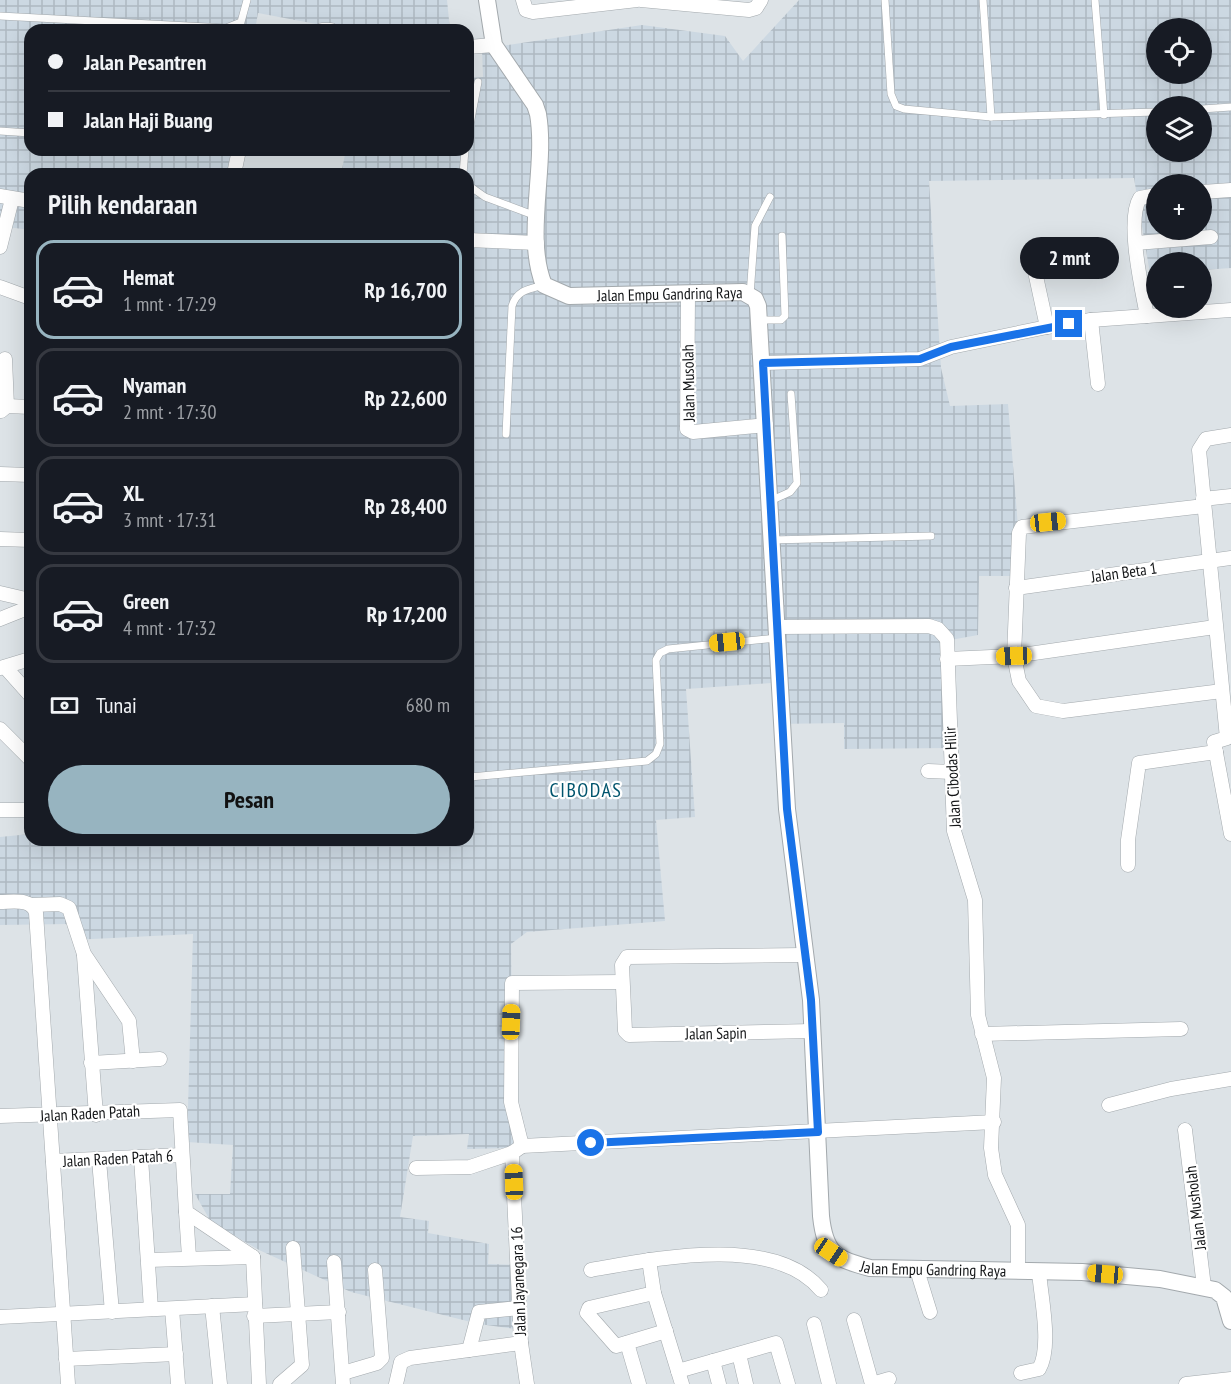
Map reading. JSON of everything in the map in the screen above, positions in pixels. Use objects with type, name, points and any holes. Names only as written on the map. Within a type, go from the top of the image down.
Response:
[{"type":"street","points":[[487,0],[494,45],[535,105],[538,114],[537,243],[538,265],[544,285]]},
{"type":"street","points":[[525,5],[532,12],[582,3],[639,0],[699,3],[749,10],[756,8],[761,1]]},
{"type":"street","points":[[474,47],[494,45]]},
{"type":"street","points":[[1212,191],[1231,190]]},
{"type":"street","points":[[1146,197],[1140,198],[1137,203],[1136,243],[1146,309]]},
{"type":"street","points":[[0,247],[6,198],[24,200]]},
{"type":"street","points":[[474,240],[537,243]]},
{"type":"street","points":[[1136,243],[1174,240]]},
{"type":"street","points":[[1034,267],[1047,327]]},
{"type":"street","name":"Jalan Empu Gandring Raya","points":[[544,285],[568,296],[688,295],[735,292],[750,295],[759,306],[787,809],[813,1030],[821,1216],[823,1235],[831,1252],[845,1261],[870,1268],[1018,1270],[1116,1275],[1204,1287],[1228,1294],[1231,1321]]},
{"type":"street","points":[[0,287],[24,296]]},
{"type":"street","name":"Jalan Musolah","points":[[688,295],[687,429],[693,432],[766,425]]},
{"type":"street","points":[[1212,311],[1231,310]]},
{"type":"street","points":[[763,363],[920,359],[951,347],[1047,327],[1091,320],[1146,316]]},
{"type":"street","points":[[1091,320],[1098,384]]},
{"type":"street","points":[[5,359],[4,409],[24,407]]},
{"type":"street","points":[[1231,435],[1206,439],[1200,445],[1227,738],[1215,741],[1216,752],[1226,771],[1231,834]]},
{"type":"street","points":[[0,474],[24,475]]},
{"type":"street","points":[[1222,691],[1063,711],[1036,706],[1019,681],[1014,656],[1016,588],[1019,531],[1025,525],[1204,502],[1231,496]]},
{"type":"street","points":[[0,539],[24,540]]},
{"type":"street","name":"Jalan Beta 1","points":[[1016,588],[1231,558]]},
{"type":"street","points":[[0,593],[24,599]]},
{"type":"street","points":[[0,619],[24,609]]},
{"type":"street","name":"Jalan Cibodas Hilir","points":[[777,633],[929,626],[938,629],[947,639],[954,831],[975,900],[978,1015],[994,1078],[991,1148],[995,1175],[1018,1225],[1018,1270]]},
{"type":"street","points":[[947,658],[1014,656],[1215,627]]},
{"type":"street","points":[[24,661],[3,668],[24,689]]},
{"type":"street","points":[[0,729],[24,753]]},
{"type":"street","points":[[1128,865],[1128,840],[1138,763],[1216,752]]},
{"type":"street","points":[[928,771],[952,772]]},
{"type":"street","points":[[0,810],[24,810]]},
{"type":"street","points":[[0,902],[23,902],[32,905],[60,904],[69,908],[84,954],[96,1115]]},
{"type":"street","points":[[32,905],[36,913],[68,1384]]},
{"type":"street","points":[[84,954],[129,1022],[133,1061]]},
{"type":"street","points":[[622,982],[622,962],[630,956],[803,955]]},
{"type":"street","name":"Jalan Sapin","points":[[622,982],[624,1028],[629,1035],[813,1030]]},
{"type":"street","name":"Jalan Jayanegara 16","points":[[527,1384],[519,1308],[517,1149],[511,1102],[512,983],[622,982]]},
{"type":"street","points":[[982,1034],[1181,1029]]},
{"type":"street","points":[[91,1063],[160,1059]]},
{"type":"street","points":[[1109,1105],[1171,1089],[1231,1079]]},
{"type":"street","name":"Jalan Raden Patah","points":[[0,1116],[96,1115],[180,1110],[182,1155]]},
{"type":"street","points":[[416,1168],[470,1167],[517,1149],[993,1122]]},
{"type":"street","name":"Jalan Musholah","points":[[1185,1130],[1204,1287]]},
{"type":"street","points":[[182,1155],[189,1257]]},
{"type":"street","name":"Jalan Raden Patah 6","points":[[53,1161],[182,1155]]},
{"type":"street","points":[[141,1158],[151,1309]]},
{"type":"street","points":[[99,1160],[112,1312]]},
{"type":"street","points":[[186,1212],[253,1257]]},
{"type":"street","points":[[280,1384],[302,1365],[293,1248]]},
{"type":"street","points":[[591,1270],[693,1254],[739,1254],[774,1262],[804,1273],[821,1290]]},
{"type":"street","points":[[148,1260],[189,1257],[253,1257]]},
{"type":"street","points":[[253,1257],[259,1384]]},
{"type":"street","points":[[649,1260],[654,1293],[680,1378],[713,1361],[776,1343],[788,1384]]},
{"type":"street","points":[[334,1262],[343,1379],[377,1363],[382,1358],[375,1270]]},
{"type":"street","points":[[917,1270],[930,1312]]},
{"type":"street","points":[[1021,1373],[1040,1369],[1044,1362],[1045,1340],[1039,1272]]},
{"type":"street","points":[[654,1293],[587,1310],[587,1313],[616,1346],[666,1331]]},
{"type":"street","points":[[0,1317],[212,1306],[299,1315],[339,1312]]},
{"type":"street","points":[[212,1306],[220,1384]]},
{"type":"street","points":[[469,1350],[479,1312],[519,1308]]},
{"type":"street","points":[[172,1309],[178,1384]]},
{"type":"street","points":[[854,1320],[872,1384],[890,1379]]},
{"type":"street","points":[[814,1324],[829,1384]]},
{"type":"street","points":[[396,1384],[401,1362],[521,1343]]},
{"type":"street","points":[[627,1343],[639,1384]]},
{"type":"street","points":[[66,1359],[176,1354]]},
{"type":"street","points":[[739,1354],[746,1384]]},
{"type":"street","points":[[713,1361],[719,1384]]},
{"type":"street","points":[[1186,1384],[1231,1379]]},
{"type":"lane","points":[[238,24],[244,15],[247,0]]},
{"type":"lane","points":[[885,0],[891,94],[896,106],[912,111],[991,117],[1146,113]]},
{"type":"lane","points":[[983,0],[991,117]]},
{"type":"lane","points":[[1095,0],[1104,115]]},
{"type":"lane","points":[[0,16],[116,24]]},
{"type":"lane","points":[[474,103],[478,82]]},
{"type":"lane","points":[[1212,108],[1231,107]]},
{"type":"lane","points":[[0,131],[24,133]]},
{"type":"lane","points":[[474,189],[485,197],[538,217]]},
{"type":"lane","points":[[750,295],[755,226],[770,197]]},
{"type":"lane","points":[[760,320],[781,320],[785,316],[782,236]]},
{"type":"lane","points":[[506,434],[512,306],[515,296],[524,290],[544,285]]},
{"type":"lane","points":[[770,501],[790,492],[797,483],[791,394]]},
{"type":"lane","points":[[772,540],[931,536]]},
{"type":"lane","points":[[474,777],[647,761],[656,754],[660,744],[656,660],[660,653],[668,649],[777,633]]},
{"type":"shaded area","points":[[0,0],[447,0],[449,24],[316,24],[258,13],[256,24],[24,24],[24,156],[244,156],[242,168],[24,168],[24,229],[0,226]]},
{"type":"shaded area","points":[[799,0],[1231,0],[1231,268],[1212,269],[1212,252],[1146,252],[1134,178],[929,181],[941,368],[950,406],[1008,404],[1022,576],[979,576],[978,635],[945,641],[947,748],[844,749],[844,723],[775,724],[771,683],[686,689],[695,817],[656,820],[665,921],[527,932],[511,944],[513,1148],[467,1149],[469,1134],[413,1136],[400,1217],[429,1221],[428,1233],[489,1244],[488,1264],[521,1265],[516,1329],[479,1324],[351,1292],[259,1250],[211,1222],[195,1194],[230,1194],[233,1145],[187,1142],[193,934],[72,940],[69,924],[0,925],[0,837],[24,835],[24,846],[474,846],[474,168],[342,168],[345,156],[474,156],[474,78],[483,77],[482,49],[642,25],[725,36],[743,61]]},
{"type":"district","name":"CIBODAS","points":[[586,790]]},
{"type":"route","points":[[591,1143],[818,1132],[811,1000],[803,955],[787,809],[763,363],[920,359],[951,347],[1069,324]]}]
